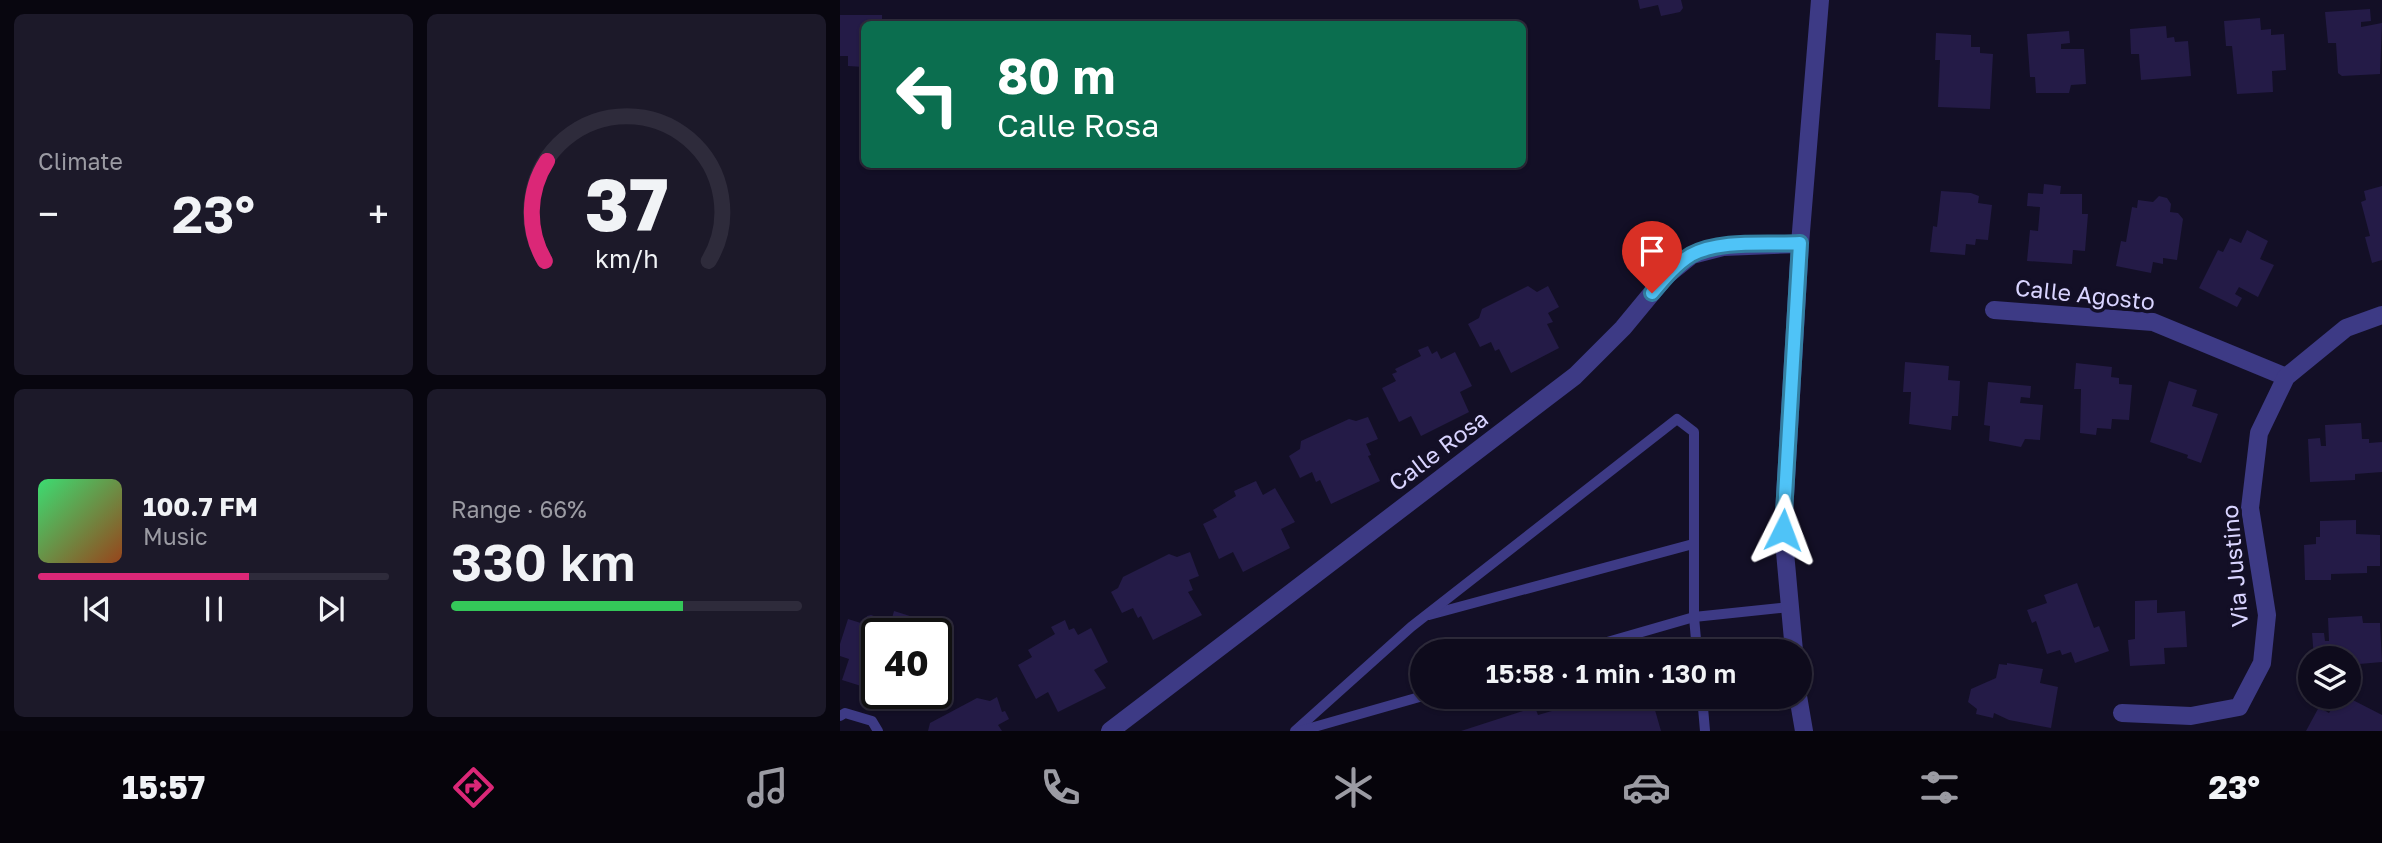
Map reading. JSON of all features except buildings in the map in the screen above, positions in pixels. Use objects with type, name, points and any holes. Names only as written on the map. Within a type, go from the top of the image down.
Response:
[{"type":"street","points":[[1793,639],[1783,530],[1800,243],[1820,0]]},
{"type":"street","name":"Calle Rosa","points":[[1110,731],[1574,376],[1623,328],[1666,276],[1692,255],[1723,247],[1800,243]]},
{"type":"street","name":"Calle Agosto","points":[[1994,310],[2153,322],[2286,377]]},
{"type":"street","name":"Via Justino","points":[[2122,713],[2191,716],[2239,707],[2262,663],[2267,615],[2250,508],[2259,433],[2286,377],[2346,328],[2382,315]]},
{"type":"street","points":[[1800,709],[1804,731]]},
{"type":"lane","points":[[1295,731],[1423,617],[1677,419],[1693,432],[1693,617],[1696,639]]},
{"type":"lane","points":[[1423,617],[1693,544]]},
{"type":"lane","points":[[1617,639],[1693,617],[1790,607]]},
{"type":"lane","points":[[1300,731],[1410,699]]},
{"type":"lane","points":[[1703,709],[1705,731]]},
{"type":"lane","points":[[840,716],[845,713],[872,721],[878,731]]},
{"type":"route","points":[[1652,293],[1666,276],[1692,255],[1723,247],[1800,243],[1783,530]]}]
